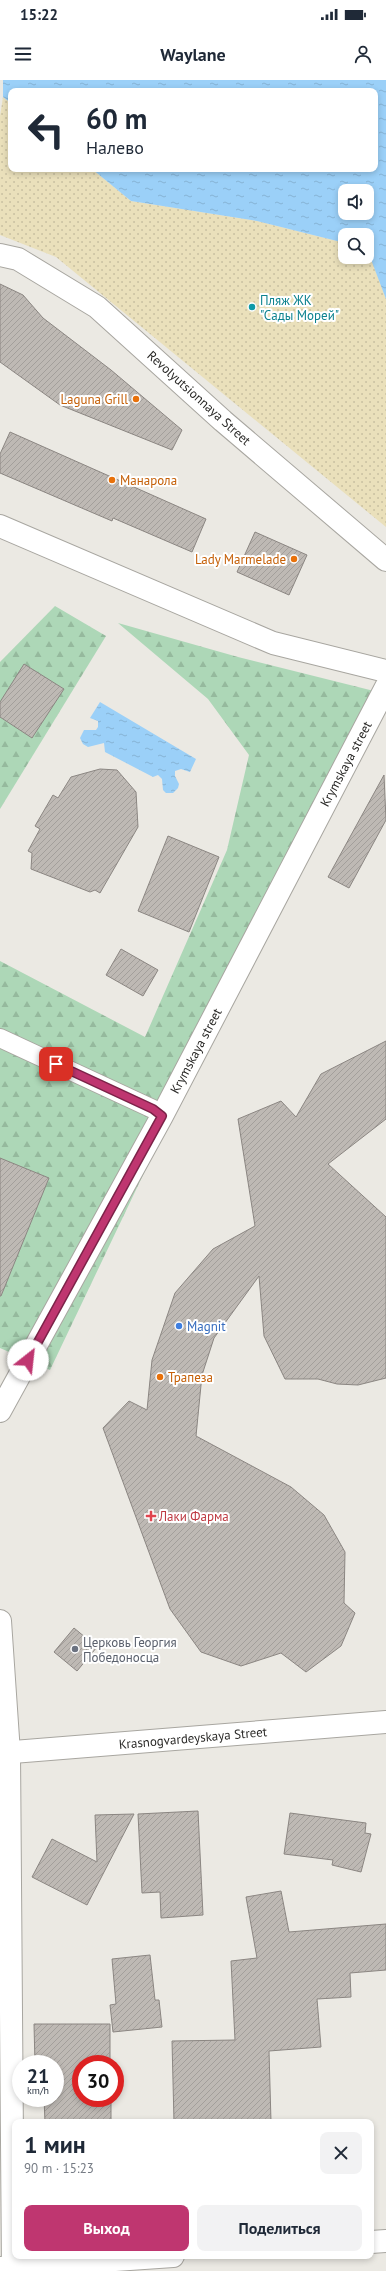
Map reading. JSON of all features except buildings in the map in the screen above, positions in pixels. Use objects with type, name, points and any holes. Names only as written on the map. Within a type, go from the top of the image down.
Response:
[{"type":"street","name":"Revolyutsionnaya Street","points":[[0,255],[18,259],[97,307],[223,421],[386,560]]},
{"type":"street","points":[[0,526],[273,643],[386,671]]},
{"type":"street","name":"Krymskaya street","points":[[0,1411],[162,1116],[386,687]]},
{"type":"street","points":[[0,1621],[5,1754],[9,2269],[135,2259]]},
{"type":"street","name":"Krasnogvardeyskaya Street","points":[[5,1754],[386,1722]]},
{"type":"street","points":[[374,2242],[386,2241]]},
{"type":"lane","points":[[0,1038],[153,1109],[162,1116]]},
{"type":"green space","points":[[55,606],[106,636],[0,809],[0,662]]},
{"type":"green space","points":[[118,623],[238,657],[374,691],[50,1370],[0,1348],[0,961],[145,1037],[227,850],[249,755],[208,699]]},
{"type":"sand","name":"Пляж ЖК \"Сады Морей\"","points":[[3,97],[8,101],[8,172],[96,172],[131,201],[257,221],[338,241],[338,264],[373,264],[386,299],[386,527],[56,257],[0,235],[0,116]]},
{"type":"water","points":[[3,80],[386,80],[386,299],[373,264],[374,264],[374,228],[338,228],[338,241],[257,221],[131,201],[96,172],[378,172],[378,88],[8,88],[8,101],[3,97]]},
{"type":"water","points":[[100,702],[196,759],[190,772],[181,769],[175,771],[175,776],[179,784],[178,788],[173,793],[166,793],[163,790],[162,779],[158,775],[153,777],[105,752],[104,743],[88,747],[83,744],[80,738],[84,730],[96,730],[98,727],[98,721],[90,718]]},
{"type":"place","name":"Пляж ЖК \"Сады Морей\"","points":[[252,307]]},
{"type":"place","name":"Laguna Grill","points":[[136,399]]},
{"type":"place","name":"Манарола","points":[[112,480]]},
{"type":"place","name":"Lady Marmelade","points":[[294,559]]},
{"type":"place","name":"Magnit","points":[[179,1326]]},
{"type":"place","name":"Трапеза","points":[[160,1377]]},
{"type":"place","name":"Лаки Фарма","points":[[151,1516]]},
{"type":"place","name":"Церковь Георгия Победоносца","points":[[75,1649]]},
{"type":"route","points":[[28,1360],[162,1116],[153,1109],[56,1064]]}]
